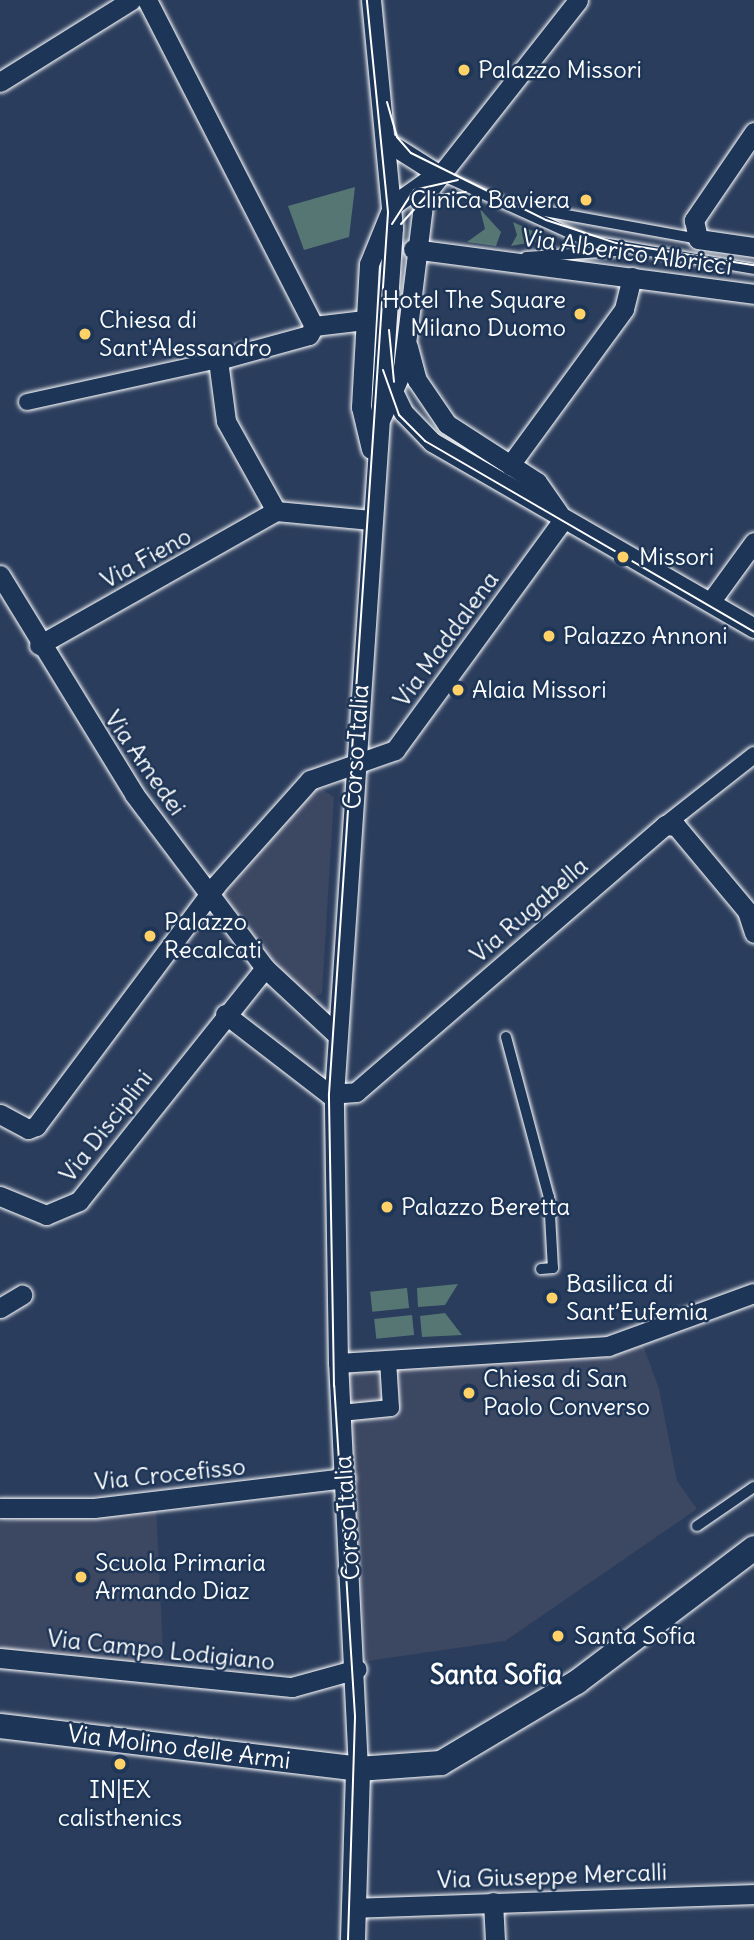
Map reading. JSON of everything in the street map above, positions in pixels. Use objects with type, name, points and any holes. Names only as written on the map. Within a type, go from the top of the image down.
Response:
[{"type":"street","points":[[0,82],[131,0]]},
{"type":"street","points":[[147,0],[314,326]]},
{"type":"street","points":[[371,0],[389,143],[393,205],[384,346],[394,394],[423,435],[564,520],[614,542],[754,628]]},
{"type":"street","points":[[376,432],[394,394],[406,339],[413,249],[424,196],[438,174],[578,0]]},
{"type":"street","points":[[698,239],[696,214],[754,131]]},
{"type":"street","points":[[389,143],[438,174]]},
{"type":"street","points":[[375,460],[361,407],[369,264],[393,205],[438,174]]},
{"type":"street","name":"Via Alberico Albricci","points":[[698,239],[754,247]]},
{"type":"street","name":"Via Alberico Albricci","points":[[413,249],[754,294]]},
{"type":"street","points":[[510,465],[624,309],[632,277]]},
{"type":"street","points":[[314,326],[365,320]]},
{"type":"street","points":[[27,402],[218,359],[309,335],[314,326]]},
{"type":"street","points":[[406,339],[417,380],[437,412],[537,482],[564,520]]},
{"type":"street","name":"Corso Italia","points":[[353,1940],[358,1669],[338,1363],[334,1095],[376,432],[384,346]]},
{"type":"street","points":[[218,359],[226,421],[276,511],[371,520]]},
{"type":"street","name":"Via Fieno","points":[[39,645],[276,511]]},
{"type":"street","name":"Via Maddalena","points":[[0,1114],[28,1129],[36,1126],[211,892],[310,780],[330,768],[355,767],[395,750],[564,520]]},
{"type":"street","points":[[710,601],[754,542]]},
{"type":"street","name":"Via Amedei","points":[[0,575],[99,745],[265,968],[336,1034]]},
{"type":"street","name":"Via Rugabella","points":[[334,1095],[356,1092],[665,825],[754,755]]},
{"type":"street","points":[[665,825],[676,826],[747,911],[754,933]]},
{"type":"street","name":"Via Disciplini","points":[[0,1196],[46,1215],[79,1201],[225,1014],[265,968]]},
{"type":"street","points":[[225,1014],[334,1095]]},
{"type":"street","points":[[338,1363],[608,1346],[754,1293]]},
{"type":"street","points":[[0,1308],[22,1295]]},
{"type":"street","points":[[341,1413],[391,1408],[388,1360]]},
{"type":"street","name":"Via Crocefisso","points":[[0,1508],[94,1508],[345,1478]]},
{"type":"street","name":"Via Molino delle Armi","points":[[0,1726],[358,1769],[441,1763],[484,1741],[577,1682],[754,1548]]},
{"type":"street","name":"Via Campo Lodigiano","points":[[0,1658],[292,1688],[358,1669]]},
{"type":"street","name":"Via Giuseppe Mercalli","points":[[352,1908],[754,1894]]},
{"type":"street","points":[[493,1902],[495,1940]]},
{"type":"lane","name":"Via Alberico Albricci","points":[[438,174],[562,232],[631,250],[754,269]]},
{"type":"lane","name":"Via Alberico Albricci","points":[[528,208],[698,239]]},
{"type":"lane","name":"Via Alberico Albricci","points":[[494,258],[631,250]]},
{"type":"lane","points":[[506,1037],[550,1197],[553,1268],[541,1269]]},
{"type":"lane","points":[[697,1526],[754,1487]]},
{"type":"shaded area","points":[[315,785],[334,797],[322,993],[305,1002],[223,894]]},
{"type":"shaded area","points":[[640,1337],[659,1389],[677,1481],[697,1509],[505,1641],[367,1661],[345,1365]]},
{"type":"shaded area","name":"Scuola Primaria Armando Diaz","points":[[156,1506],[164,1670],[0,1650],[0,1522]]},
{"type":"green space","points":[[355,187],[349,237],[304,250],[288,206]]},
{"type":"green space","points":[[480,209],[501,232],[496,246],[467,242],[485,229]]},
{"type":"green space","points":[[513,222],[550,239],[511,246],[517,235]]},
{"type":"green space","points":[[458,1284],[445,1305],[418,1307],[417,1288]]},
{"type":"green space","points":[[407,1288],[409,1308],[372,1312],[370,1292]]},
{"type":"green space","points":[[445,1313],[462,1335],[422,1337],[420,1316]]},
{"type":"green space","points":[[412,1315],[414,1335],[376,1339],[374,1319]]},
{"type":"tram line","points":[[348,1940],[355,1716],[334,1386],[329,1094],[388,212],[367,0]]},
{"type":"tram line","points":[[387,102],[397,137],[411,153],[546,220],[616,243],[754,265]]},
{"type":"tram line","points":[[392,224],[414,190],[458,180]]},
{"type":"tram line","points":[[401,224],[426,196],[466,192]]},
{"type":"tram line","points":[[389,330],[394,382]]},
{"type":"tram line","points":[[383,370],[399,415],[425,441],[754,632]]},
{"type":"place","name":"Palazzo Missori","points":[[464,70]]},
{"type":"place","name":"Clinica Baviera","points":[[586,200]]},
{"type":"place","name":"Hotel The Square Milano Duomo","points":[[580,314]]},
{"type":"place","name":"Chiesa di Sant'Alessandro","points":[[85,334]]},
{"type":"place","name":"Missori","points":[[623,557]]},
{"type":"place","name":"Palazzo Annoni","points":[[549,636]]},
{"type":"place","name":"Alaia Missori","points":[[458,690]]},
{"type":"place","name":"Palazzo Recalcati","points":[[150,936]]},
{"type":"place","name":"Palazzo Beretta","points":[[387,1207]]},
{"type":"place","name":"Basilica di Sant’Eufemia","points":[[552,1298]]},
{"type":"place","name":"Chiesa di San Paolo Converso","points":[[469,1393]]},
{"type":"place","name":"Scuola Primaria Armando Diaz","points":[[81,1577]]},
{"type":"place","name":"Santa Sofia","points":[[558,1636]]},
{"type":"place","name":"IN|EX calisthenics","points":[[120,1764]]},
{"type":"district","name":"Santa Sofia","points":[[496,1675]]}]
